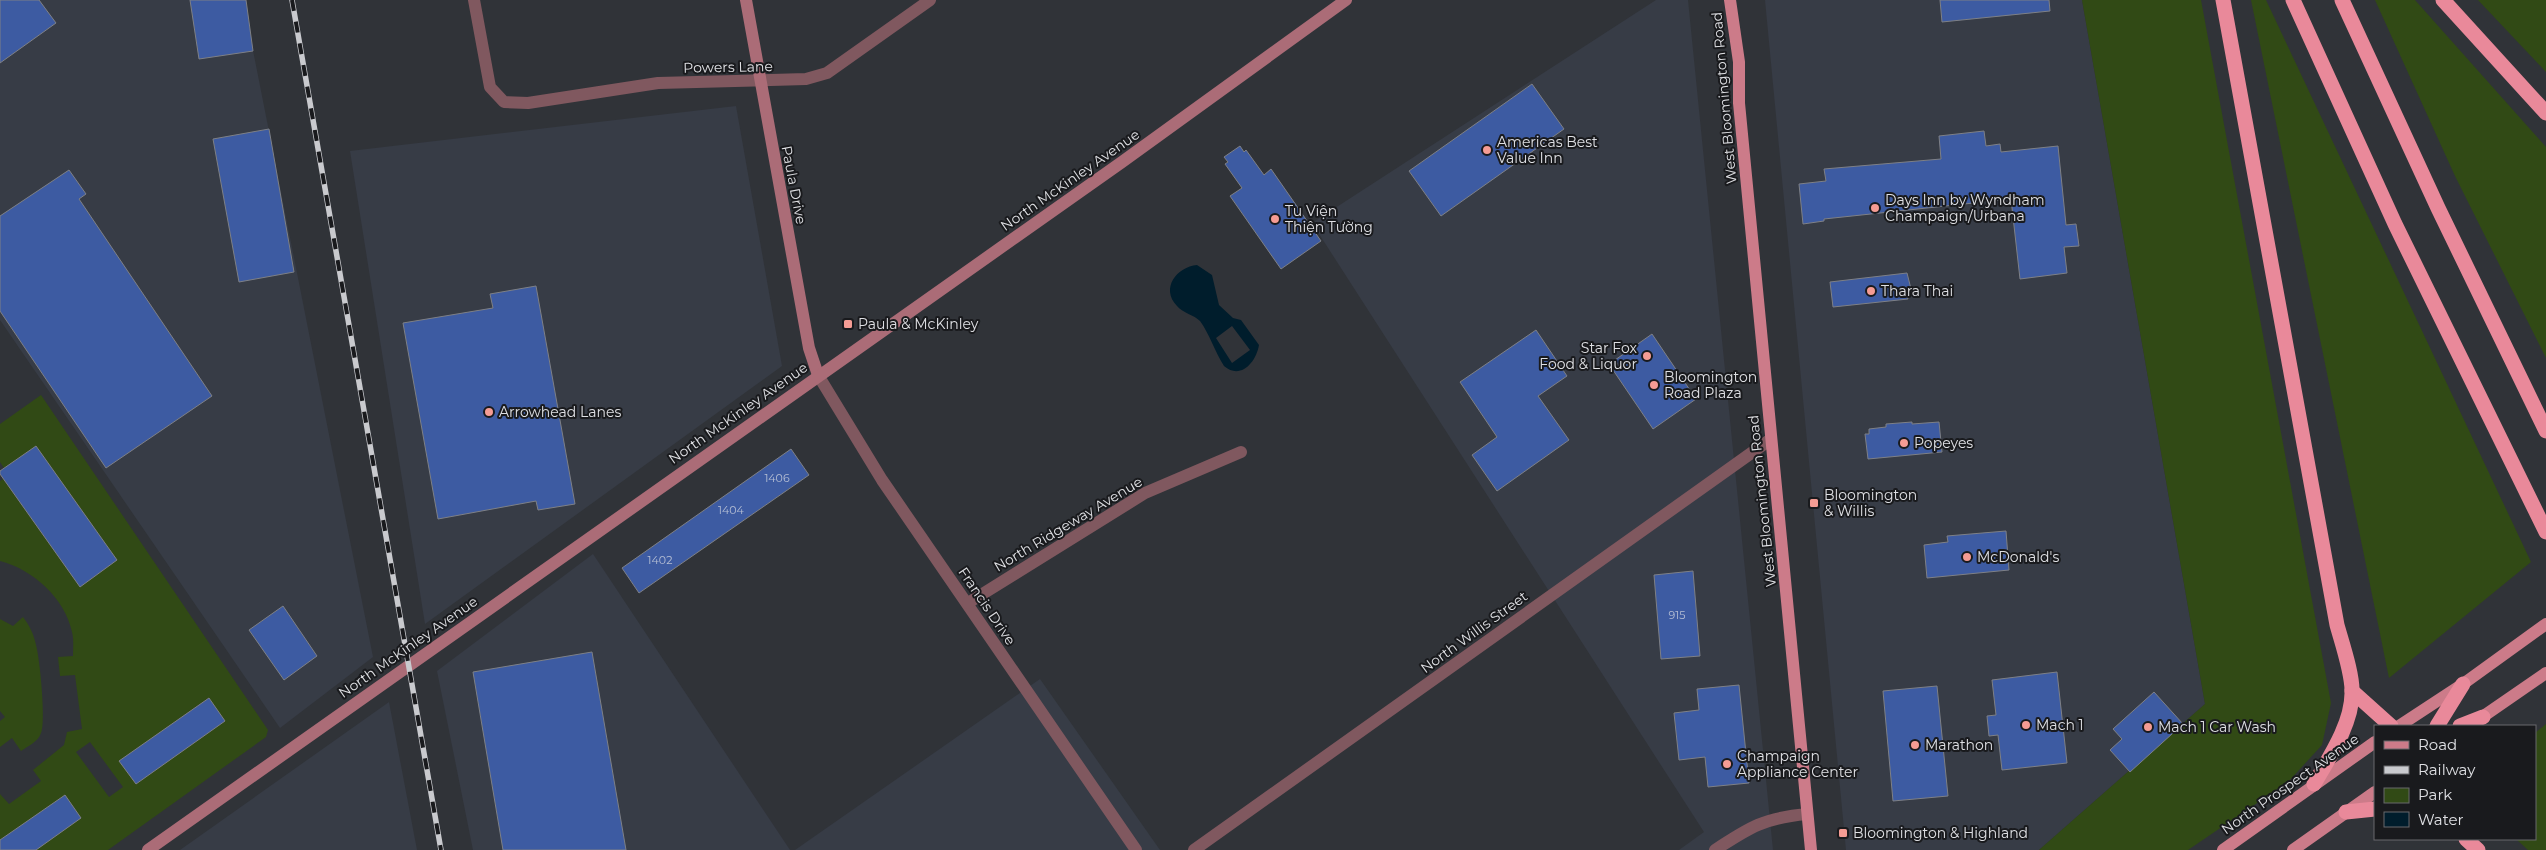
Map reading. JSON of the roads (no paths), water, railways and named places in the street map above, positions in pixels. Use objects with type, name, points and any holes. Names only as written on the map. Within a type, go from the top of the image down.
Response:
[{"type":"highway","points":[[2223,0],[2337,625],[2352,692],[2350,707],[2336,744],[2314,784]]},
{"type":"highway","points":[[2293,0],[2395,224],[2546,532]]},
{"type":"highway","points":[[2342,0],[2442,217],[2546,431]]},
{"type":"highway","points":[[2443,0],[2546,113]]},
{"type":"highway","points":[[2438,725],[2463,684]]},
{"type":"highway","points":[[2352,692],[2390,725]]},
{"type":"highway","points":[[2463,725],[2483,717]]},
{"type":"highway","points":[[2346,812],[2374,809]]},
{"type":"highway","points":[[2467,840],[2478,850]]},
{"type":"main road","name":"West Bloomington Road","points":[[1730,0],[1739,62],[1739,103],[1811,850]]},
{"type":"main road","points":[[2401,725],[2463,684],[2546,624]]},
{"type":"main road","points":[[2471,725],[2546,673]]},
{"type":"main road","name":"North Prospect Avenue","points":[[2222,850],[2374,743]]},
{"type":"main road","points":[[2293,850],[2374,793]]},
{"type":"street","name":"Powers Lane","points":[[474,0],[490,87],[504,102],[528,103],[637,85],[806,79],[826,73],[930,0]]},
{"type":"street","name":"Paula Drive","points":[[746,0],[810,348],[818,375]]},
{"type":"street","name":"North McKinley Avenue","points":[[148,850],[1122,162],[1346,0]]},
{"type":"street","name":"Francis Drive","points":[[818,375],[882,480],[1136,850]]},
{"type":"street","name":"North Willis Street","points":[[1194,850],[1772,439]]},
{"type":"street","name":"North Ridgeway Avenue","points":[[968,603],[1145,493],[1241,452]]},
{"type":"street","points":[[1715,850],[1746,829],[1776,817],[1807,814]]},
{"type":"water","points":[[1197,265],[1212,275],[1219,305],[1233,318],[1241,320],[1259,345],[1255,358],[1246,368],[1236,371],[1224,366],[1200,321],[1179,308],[1172,299],[1170,292],[1173,280],[1177,274]],"holes":[[[1232,326],[1250,350],[1232,363],[1216,338]]]},
{"type":"railway","points":[[292,0],[441,850]]},
{"type":"place","name":"Americas Best Value Inn","points":[[1487,150]]},
{"type":"place","name":"Days Inn by Wyndham Champaign/Urbana","points":[[1875,208]]},
{"type":"place","name":"Tu Viện Thiện Tường","points":[[1275,219]]},
{"type":"place","name":"Thara Thai","points":[[1871,291]]},
{"type":"place","name":"Paula & McKinley","points":[[848,324]]},
{"type":"place","name":"Star Fox Food & Liquor","points":[[1647,356]]},
{"type":"place","name":"Bloomington Road Plaza","points":[[1654,385]]},
{"type":"place","name":"Arrowhead Lanes","points":[[489,412]]},
{"type":"place","name":"Popeyes","points":[[1904,443]]},
{"type":"place","name":"Bloomington & Willis","points":[[1814,503]]},
{"type":"place","name":"McDonald's","points":[[1967,557]]},
{"type":"place","name":"Mach 1","points":[[2026,725]]},
{"type":"place","name":"Mach 1 Car Wash","points":[[2148,727]]},
{"type":"place","name":"Marathon","points":[[1915,745]]},
{"type":"place","name":"Champaign Appliance Center","points":[[1727,764]]},
{"type":"place","name":"Bloomington & Highland","points":[[1843,833]]}]
